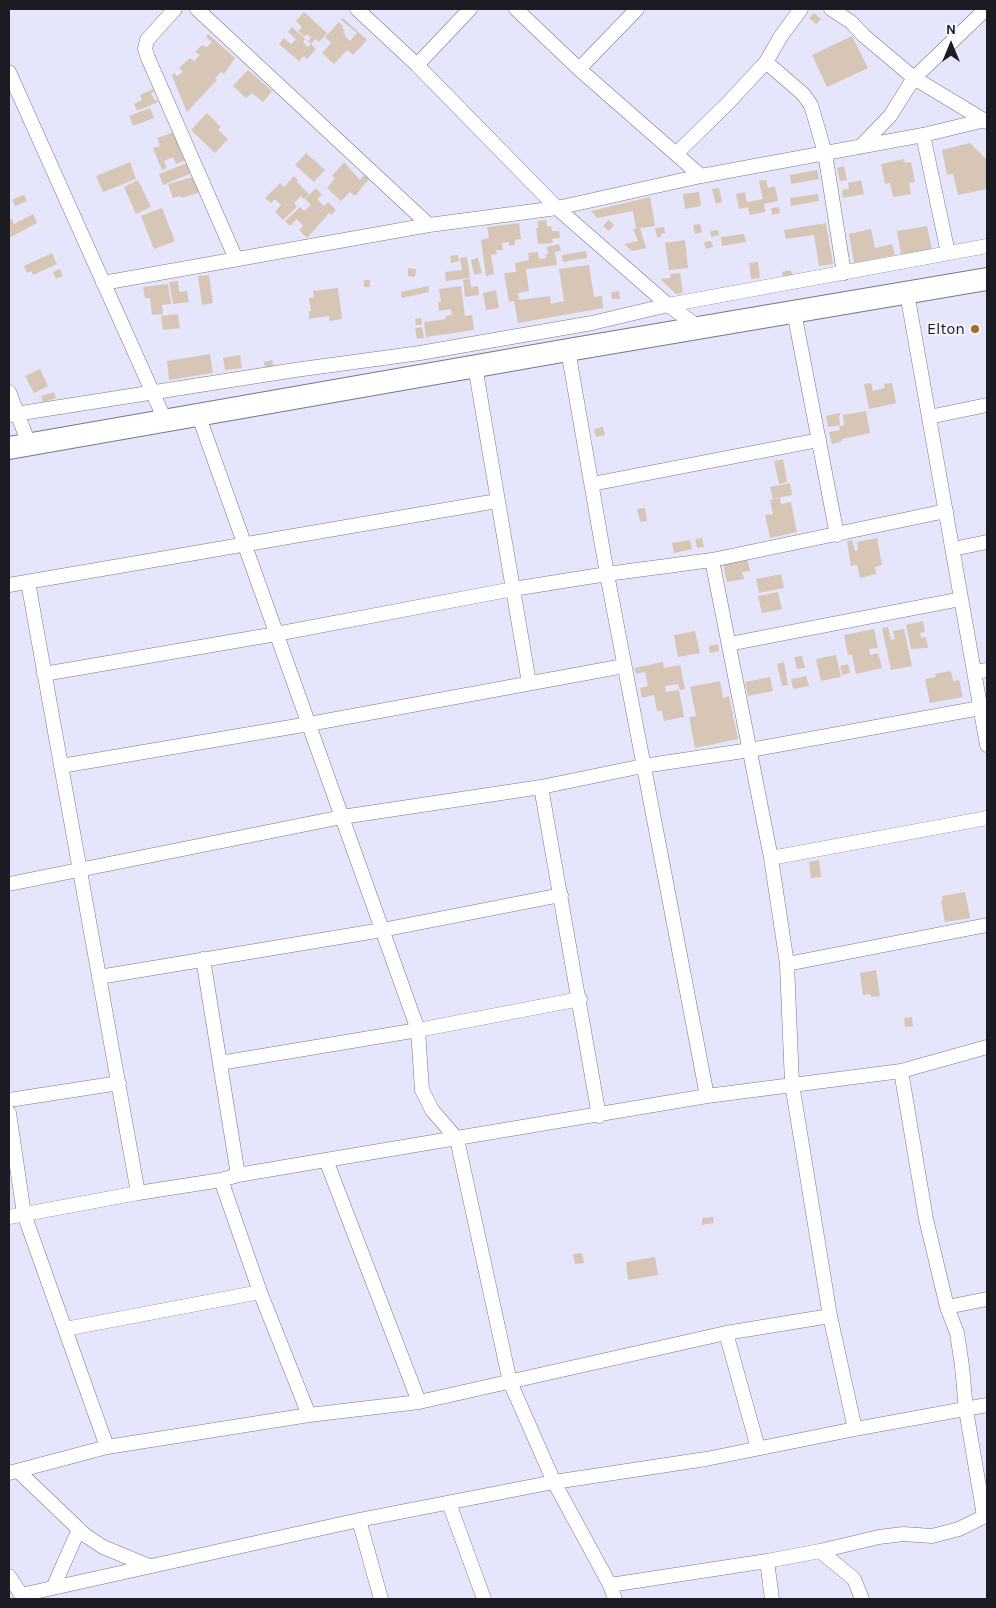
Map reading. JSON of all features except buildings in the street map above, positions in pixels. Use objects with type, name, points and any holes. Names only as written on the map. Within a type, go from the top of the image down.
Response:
[{"type":"highway","points":[[19,446],[987,279]]},
{"type":"street","points":[[175,9],[147,40],[145,49],[236,259]]},
{"type":"street","points":[[197,9],[429,225]]},
{"type":"street","points":[[357,9],[417,64],[557,208],[668,304],[700,328]]},
{"type":"street","points":[[417,64],[470,9]]},
{"type":"street","points":[[516,9],[579,69],[701,176]]},
{"type":"street","points":[[579,69],[637,9]]},
{"type":"street","points":[[676,154],[728,103],[766,62],[781,36],[801,9]]},
{"type":"street","points":[[831,9],[851,22],[863,35],[914,78],[986,121]]},
{"type":"street","points":[[860,147],[890,116],[914,78],[986,9]]},
{"type":"street","points":[[766,62],[803,94],[810,105],[825,154],[844,272]]},
{"type":"street","points":[[9,72],[165,420]]},
{"type":"street","points":[[103,283],[429,225],[557,208],[701,176],[825,154],[986,121]]},
{"type":"street","points":[[922,135],[948,254]]},
{"type":"street","points":[[13,414],[420,353],[592,323],[668,304],[987,246]]},
{"type":"street","points":[[907,293],[961,599],[981,671],[980,708],[987,745]]},
{"type":"street","points":[[794,312],[837,535]]},
{"type":"street","points":[[568,350],[624,666],[707,1096]]},
{"type":"street","points":[[475,366],[529,683]]},
{"type":"street","points":[[9,392],[19,446]]},
{"type":"street","points":[[929,417],[987,405]]},
{"type":"street","points":[[198,414],[418,1030],[422,1090],[432,1110],[456,1139],[510,1382],[554,1482],[610,1585],[615,1599]]},
{"type":"street","points":[[592,484],[819,440]]},
{"type":"street","points":[[9,585],[245,546],[498,501]]},
{"type":"street","points":[[44,674],[276,634],[513,589],[712,560],[946,511]]},
{"type":"street","points":[[953,549],[987,542]]},
{"type":"street","points":[[712,560],[771,858],[787,964],[792,1084],[830,1316],[855,1429]]},
{"type":"street","points":[[28,582],[138,1193]]},
{"type":"street","points":[[729,644],[961,599]]},
{"type":"street","points":[[61,766],[309,724],[624,666]]},
{"type":"street","points":[[9,884],[342,817],[541,787],[643,766],[750,750],[980,708]]},
{"type":"street","points":[[541,787],[580,999],[599,1116]]},
{"type":"street","points":[[771,858],[987,818]]},
{"type":"street","points":[[99,977],[382,930],[561,896]]},
{"type":"street","points":[[787,964],[987,925]]},
{"type":"street","points":[[203,959],[238,1175]]},
{"type":"street","points":[[220,1063],[418,1030],[580,999]]},
{"type":"street","points":[[9,1217],[221,1180],[238,1175],[599,1116],[707,1096],[901,1071],[987,1047]]},
{"type":"street","points":[[610,1585],[767,1561],[879,1537],[903,1534],[932,1536],[959,1529],[986,1515],[966,1410],[957,1333],[947,1306],[926,1219],[901,1071]]},
{"type":"street","points":[[9,1100],[119,1083]]},
{"type":"street","points":[[9,1113],[24,1214],[108,1448]]},
{"type":"street","points":[[326,1160],[418,1402]]},
{"type":"street","points":[[221,1180],[260,1292],[309,1415]]},
{"type":"street","points":[[65,1329],[260,1292]]},
{"type":"street","points":[[947,1306],[987,1299]]},
{"type":"street","points":[[13,1472],[108,1448],[309,1415],[418,1402],[726,1334],[830,1316]]},
{"type":"street","points":[[726,1334],[758,1448]]},
{"type":"street","points":[[9,1576],[23,1597],[52,1588],[359,1520],[554,1482],[706,1459],[987,1405]]},
{"type":"street","points":[[13,1472],[79,1529],[103,1547],[149,1566]]},
{"type":"street","points":[[449,1503],[484,1599]]},
{"type":"street","points":[[359,1520],[381,1599]]},
{"type":"street","points":[[52,1588],[79,1529]]},
{"type":"street","points":[[820,1551],[854,1579],[863,1599]]},
{"type":"street","points":[[767,1561],[772,1599]]},
{"type":"place","name":"Elton","points":[[975,329]]}]
